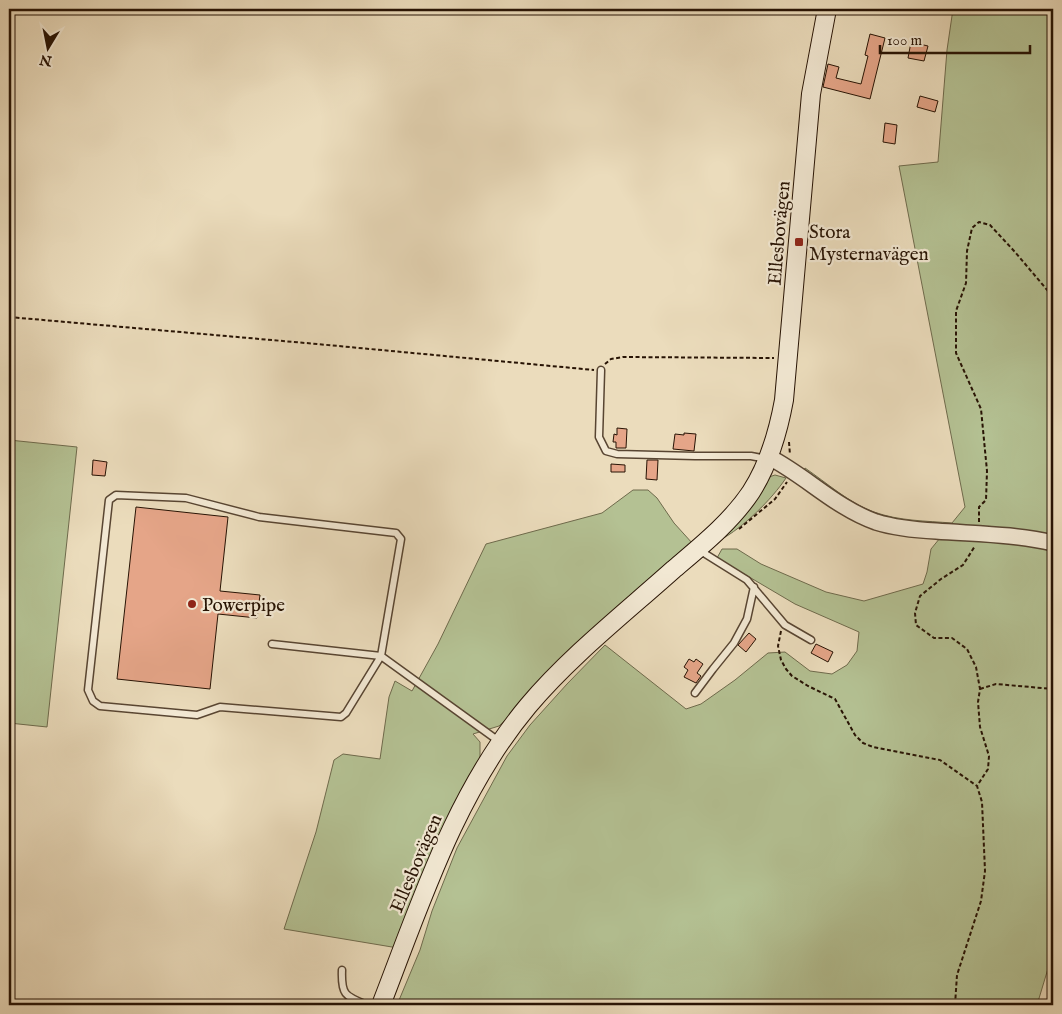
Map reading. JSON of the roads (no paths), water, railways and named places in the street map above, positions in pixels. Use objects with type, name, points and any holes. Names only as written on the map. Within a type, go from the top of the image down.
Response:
[{"type":"main road","name":"Ellesbovägen","points":[[381,1005],[437,862],[456,820],[477,779],[501,743],[528,706],[559,673],[610,625],[716,532],[751,492],[768,458],[778,432],[789,360],[811,94],[827,9]]},
{"type":"street","points":[[768,458],[793,464],[845,506],[874,521],[898,528],[979,529],[1053,543]]},
{"type":"lane","points":[[601,370],[599,436],[606,450],[617,454],[751,456],[768,458]]},
{"type":"lane","points":[[122,495],[186,498],[259,517],[396,533],[401,539],[381,656],[346,713],[341,716],[220,707],[197,714],[100,706],[96,704],[88,690],[109,500],[112,496],[122,495]]},
{"type":"lane","points":[[698,549],[739,575],[754,587],[784,624],[811,640]]},
{"type":"lane","points":[[695,693],[739,635],[747,619],[754,587]]},
{"type":"lane","points":[[272,644],[381,656],[501,743]]},
{"type":"lane","points":[[342,970],[341,986],[345,994],[350,999],[367,1005]]},
{"type":"place","name":"Stora Mysternavägen","points":[[799,242]]},
{"type":"place","name":"Powerpipe","points":[[192,604]]}]
